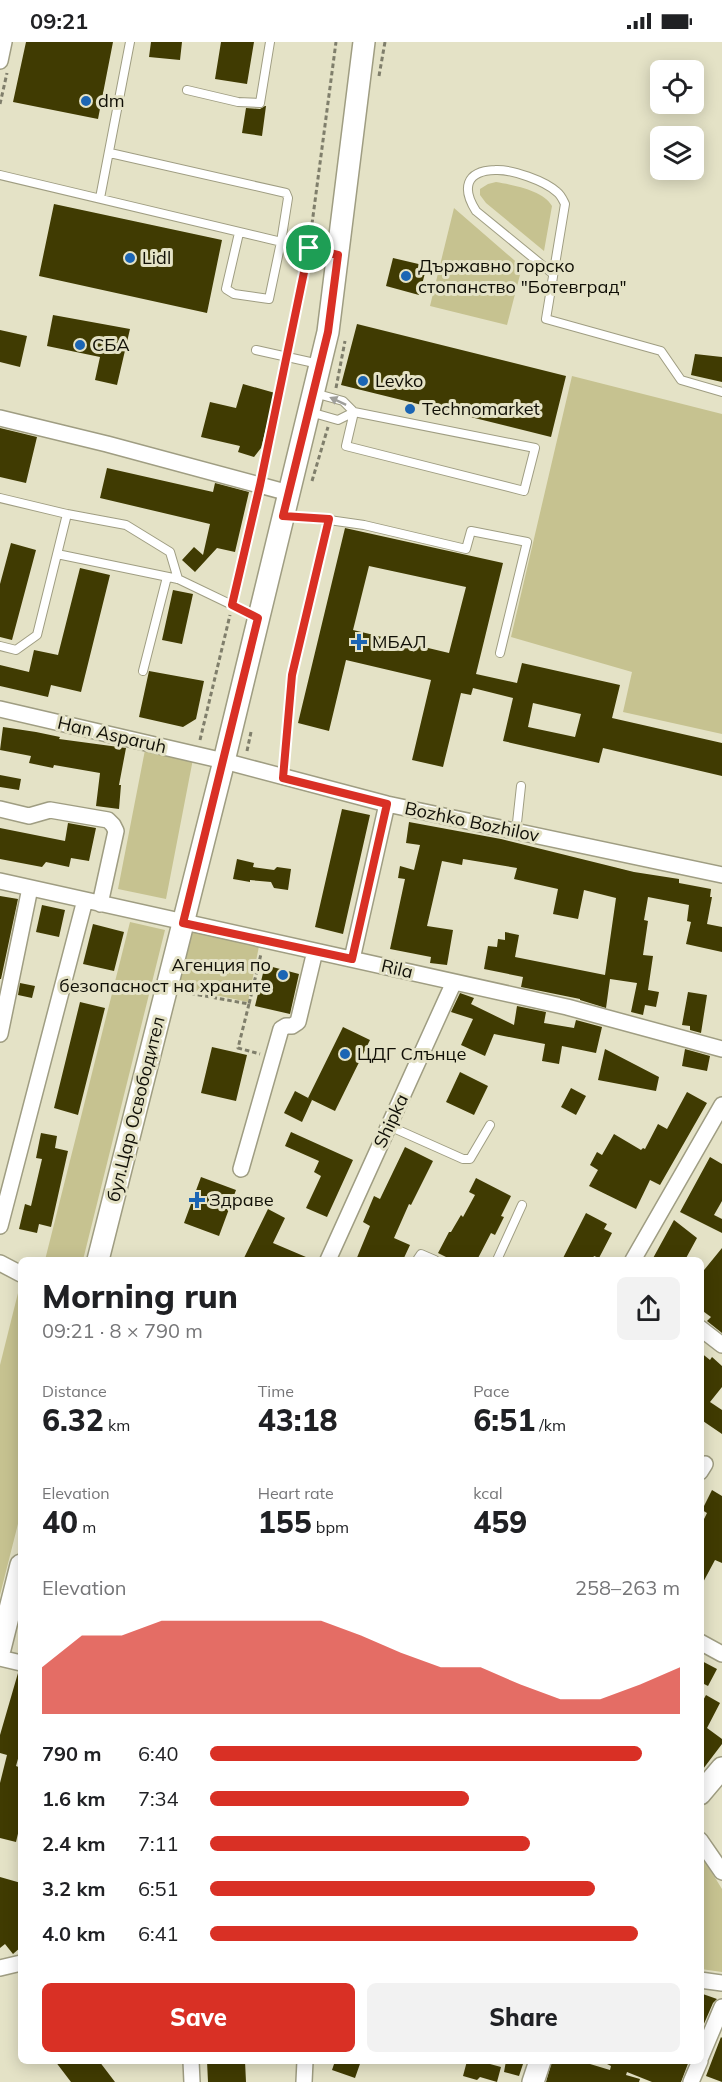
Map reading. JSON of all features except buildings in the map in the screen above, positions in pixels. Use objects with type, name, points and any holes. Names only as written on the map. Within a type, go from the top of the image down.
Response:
[{"type":"street","points":[[0,61],[4,42]]},
{"type":"street","name":"бул.Цар Освободител","points":[[99,1257],[224,761],[328,332],[364,42]]},
{"type":"street","points":[[0,418],[289,493]]},
{"type":"street","name":"Han Asparuh","points":[[0,709],[224,761]]},
{"type":"street","name":"Bozhko Bozhilov","points":[[224,761],[387,804],[722,875]]},
{"type":"street","points":[[352,959],[387,804]]},
{"type":"street","points":[[0,809],[29,816],[50,810],[108,820],[116,831],[100,904]]},
{"type":"street","name":"Rila","points":[[0,881],[567,1007],[722,1049]]},
{"type":"street","points":[[0,1034],[3,1003],[30,888]]},
{"type":"street","points":[[0,1226],[85,900]]},
{"type":"street","points":[[241,1169],[281,1029],[298,1022],[315,951]]},
{"type":"street","name":"Shipka","points":[[329,1257],[454,982]]},
{"type":"street","points":[[635,1257],[722,1105]]},
{"type":"street","points":[[0,1263],[18,1272]]},
{"type":"street","points":[[704,1331],[722,1345]]},
{"type":"street","points":[[0,1649],[18,1578]]},
{"type":"street","points":[[704,1644],[722,1654]]},
{"type":"street","points":[[0,1658],[18,1661]]},
{"type":"street","points":[[704,1789],[722,1768]]},
{"type":"street","points":[[704,1846],[722,1872]]},
{"type":"street","points":[[0,1968],[18,1964]]},
{"type":"street","points":[[704,1981],[722,1983]]},
{"type":"street","points":[[704,2050],[722,2007]]},
{"type":"street","points":[[191,2064],[192,2082]]},
{"type":"street","points":[[304,2082],[305,2064]]},
{"type":"street","points":[[533,2082],[539,2064]]},
{"type":"street","points":[[691,2082],[698,2064]]},
{"type":"lane","points":[[100,198],[130,42]]},
{"type":"lane","points":[[187,90],[238,102],[260,103],[270,42]]},
{"type":"lane","points":[[110,153],[286,193],[288,198],[281,242],[269,299],[234,294],[226,289],[239,232]]},
{"type":"lane","points":[[553,274],[476,211],[469,200],[467,191],[469,183],[475,176],[496,170],[510,172],[545,184],[559,193],[565,204],[546,319],[661,351],[681,380],[722,392]]},
{"type":"lane","points":[[0,175],[338,255]]},
{"type":"lane","points":[[256,350],[320,364]]},
{"type":"lane","points":[[311,402],[343,401],[354,412],[535,448],[524,491],[346,446],[354,412]]},
{"type":"lane","points":[[311,402],[338,420],[354,412]]},
{"type":"lane","points":[[0,498],[126,525],[170,552],[178,579]]},
{"type":"lane","points":[[0,646],[16,650],[38,635],[67,514]]},
{"type":"lane","points":[[283,516],[329,519],[364,525],[466,549],[471,531],[527,542],[501,653]]},
{"type":"lane","points":[[283,778],[292,675],[329,519]]},
{"type":"lane","points":[[57,554],[178,579],[258,618]]},
{"type":"lane","points":[[143,670],[167,577]]},
{"type":"lane","points":[[516,831],[521,786]]},
{"type":"lane","points":[[389,1126],[463,1159],[470,1159],[490,1125]]},
{"type":"lane","points":[[498,1257],[522,1205]]},
{"type":"path","points":[[199,745],[260,485],[309,248],[336,42]]},
{"type":"path","points":[[265,940],[238,1048],[273,1058]]},
{"type":"path","points":[[166,988],[249,1004]]},
{"type":"shaded area","points":[[496,182],[535,192],[548,200],[552,206],[544,251],[486,203],[480,195],[480,189]]},
{"type":"shaded area","points":[[454,208],[522,267],[507,325],[430,306]]},
{"type":"shaded area","points":[[572,376],[722,414],[722,734],[623,712],[632,672],[511,637]]},
{"type":"shaded area","points":[[145,750],[193,759],[166,899],[118,889]]},
{"type":"shaded area","points":[[130,922],[165,930],[84,1257],[46,1257]]},
{"type":"shaded area","points":[[175,928],[259,946],[248,1002],[163,984]]},
{"type":"shaded area","points":[[18,1293],[18,1524],[0,1595],[0,1365]]},
{"type":"shaded area","points":[[704,1860],[722,1889],[722,1972],[704,1969]]},
{"type":"place","name":"dm","points":[[86,101]]},
{"type":"place","name":"Lidl","points":[[130,258]]},
{"type":"place","name":"Държавно горско стопанство \"Ботевград\"","points":[[406,276]]},
{"type":"place","name":"СБА","points":[[80,345]]},
{"type":"place","name":"Levko","points":[[363,381]]},
{"type":"place","name":"Technomarket","points":[[410,409]]},
{"type":"place","name":"МБАЛ","points":[[359,642]]},
{"type":"place","name":"Агенция по безопасност на храните","points":[[283,975]]},
{"type":"place","name":"ЦДГ Слънце","points":[[345,1054]]},
{"type":"place","name":"Здраве","points":[[197,1200]]},
{"type":"route","points":[[309,248],[338,255],[328,332],[283,516],[329,519],[292,675],[283,778],[387,804],[352,959],[183,923],[258,618],[232,605],[260,485],[309,248]]}]
